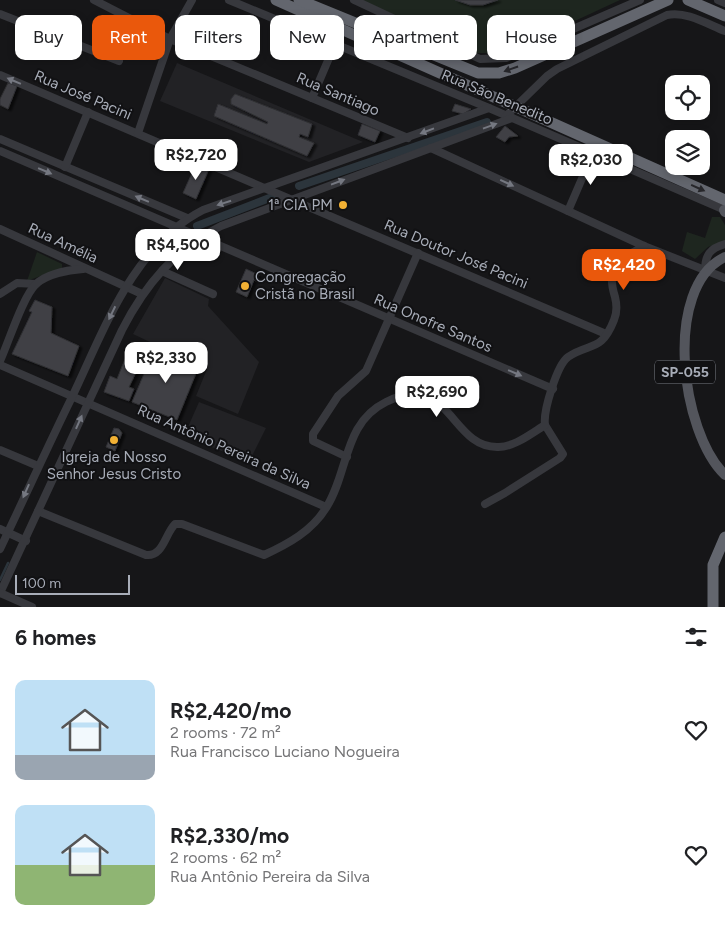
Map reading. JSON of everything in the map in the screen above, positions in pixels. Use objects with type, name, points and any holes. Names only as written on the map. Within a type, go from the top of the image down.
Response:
[{"type":"highway","points":[[276,0],[725,200]]},
{"type":"highway","points":[[299,0],[478,73],[499,73],[515,68],[668,0]]},
{"type":"highway","points":[[688,0],[725,16]]},
{"type":"highway","points":[[713,607],[712,577],[715,557],[725,537]]},
{"type":"highway","points":[[715,557],[725,546]]},
{"type":"main road","points":[[705,271],[725,257]]},
{"type":"main road","name":"SP-055","points":[[705,271],[691,302],[685,350],[685,376],[691,412],[705,447],[723,472]]},
{"type":"street","name":"Rua Santiago","points":[[94,0],[170,39],[408,138]]},
{"type":"street","points":[[138,133],[170,39],[192,0]]},
{"type":"street","name":"Rua São Benedito","points":[[229,0],[270,17]]},
{"type":"street","points":[[354,0],[480,59],[506,58],[640,0]]},
{"type":"street","points":[[718,0],[725,3]]},
{"type":"street","points":[[0,14],[119,61]]},
{"type":"street","points":[[32,607],[0,593],[26,541],[88,402],[142,294],[162,271],[199,237],[509,117],[547,76],[557,69],[667,15],[685,14],[725,31]]},
{"type":"street","name":"Rua São Benedito","points":[[344,48],[593,152],[725,211]]},
{"type":"street","points":[[312,98],[328,60]]},
{"type":"street","name":"Rua José Pacini","points":[[0,75],[294,199]]},
{"type":"street","points":[[0,549],[72,395],[126,287],[146,259],[176,227],[186,218],[203,210],[489,108]]},
{"type":"street","points":[[65,167],[88,112]]},
{"type":"street","points":[[0,139],[186,218]]},
{"type":"street","points":[[431,148],[644,246],[725,278]]},
{"type":"street","name":"Rua Onofre Santos","points":[[0,151],[552,389]]},
{"type":"street","points":[[568,211],[593,152]]},
{"type":"street","name":"Rua Doutor José Pacini","points":[[294,199],[606,334]]},
{"type":"street","name":"Rua Amélia","points":[[0,229],[142,294]]},
{"type":"street","points":[[705,271],[707,256],[710,251],[725,244]]},
{"type":"street","points":[[485,504],[505,494],[560,458],[562,450],[545,425],[547,405],[560,367],[568,357],[598,345],[606,334],[614,320],[616,311],[611,281],[612,267],[644,246]]},
{"type":"street","points":[[347,457],[318,445],[313,441],[313,434],[338,396],[366,371],[418,253]]},
{"type":"street","points":[[0,294],[16,282],[36,284],[67,270],[85,269]]},
{"type":"street","points":[[162,271],[213,294]]},
{"type":"street","points":[[0,363],[28,296],[36,284]]},
{"type":"street","name":"Rua Antônio Pereira da Silva","points":[[0,363],[326,507]]},
{"type":"street","points":[[38,511],[146,555],[153,556],[157,553],[175,524],[182,524],[264,555],[291,542],[315,521],[326,507],[347,457],[354,433],[365,415],[385,402],[416,393],[438,403],[473,438],[484,446],[499,448],[525,437],[545,425]]},
{"type":"street","points":[[0,450],[38,466]]},
{"type":"street","points":[[0,528],[26,541]]},
{"type":"shaded area","points":[[362,0],[620,0],[575,21],[575,15],[487,15],[487,53],[477,53],[477,15],[394,15]]},
{"type":"shaded area","points":[[177,63],[363,142],[309,162],[160,101]]},
{"type":"shaded area","points":[[712,217],[720,217],[725,225],[725,241],[708,247],[695,259],[682,251],[687,232],[705,238]]},
{"type":"shaded area","points":[[37,252],[62,264],[62,268],[27,281]]},
{"type":"shaded area","points":[[165,278],[209,299],[208,306],[259,362],[238,414],[196,396],[207,369],[133,334]]},
{"type":"shaded area","points":[[199,402],[266,428],[249,462],[184,436]]},
{"type":"building","points":[[455,0],[498,0],[483,5],[470,5]]},
{"type":"building","points":[[8,83],[17,86],[8,109],[0,105],[0,99]]},
{"type":"building","points":[[235,94],[312,124],[308,137],[300,134],[299,137],[314,143],[307,156],[214,116],[218,104],[267,124],[268,122],[231,104],[231,99]]},
{"type":"building","points":[[455,104],[471,109],[463,114],[452,111]]},
{"type":"building","points":[[362,124],[380,131],[375,142],[358,135]]},
{"type":"building","points":[[505,126],[518,136],[509,137],[505,142],[496,137]]},
{"type":"building","points":[[196,164],[209,169],[196,199],[183,193]]},
{"type":"building","name":"Congregação Cristã no Brasil","points":[[246,269],[259,275],[256,281],[254,280],[247,297],[236,292]]},
{"type":"building","points":[[35,300],[52,307],[51,333],[79,346],[68,376],[12,354],[32,312],[29,311]]},
{"type":"building","points":[[155,348],[199,366],[177,420],[132,402]]},
{"type":"building","points":[[127,354],[142,360],[129,387],[134,389],[129,401],[104,392],[110,376],[117,379]]},
{"type":"building","name":"Igreja de Nosso Senhor Jesus Cristo","points":[[114,428],[119,429],[122,433],[115,451],[106,447]]},
{"type":"waterway","points":[[299,186],[487,122]]},
{"type":"waterway","points":[[197,226],[272,197]]},
{"type":"waterway","points":[[0,580],[8,563]]},
{"type":"place","name":"1ª CIA PM","points":[[343,205]]},
{"type":"place","name":"Congregação Cristã no Brasil","points":[[245,286]]},
{"type":"place","name":"Igreja de Nosso Senhor Jesus Cristo","points":[[114,440]]}]
